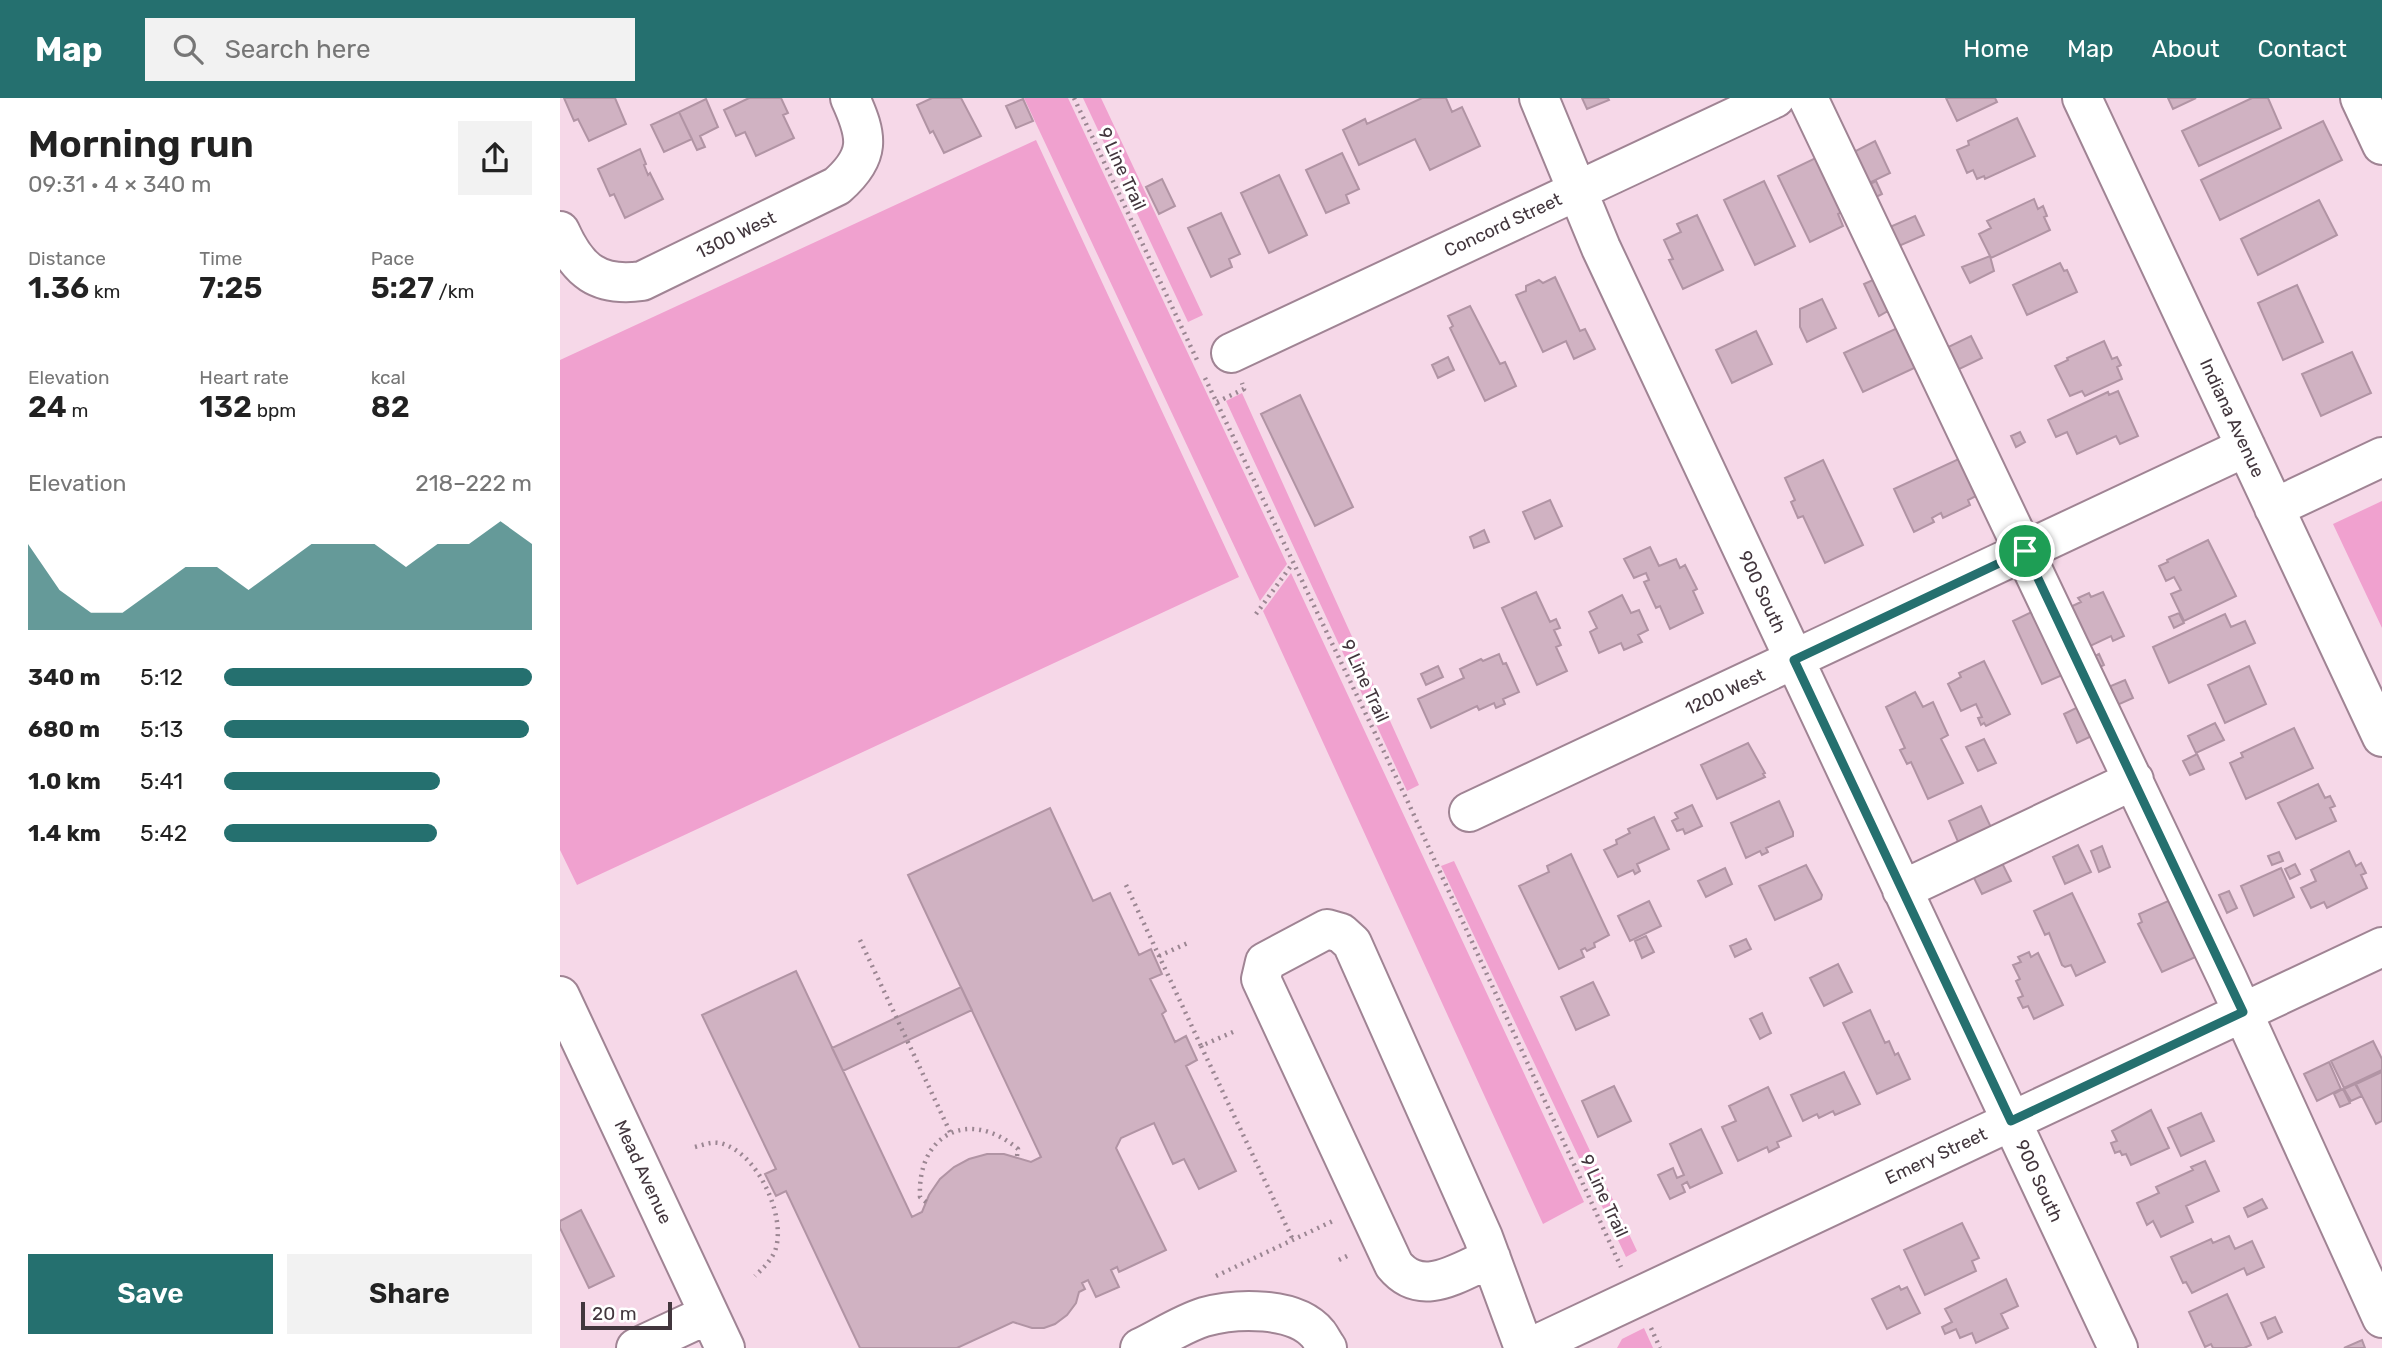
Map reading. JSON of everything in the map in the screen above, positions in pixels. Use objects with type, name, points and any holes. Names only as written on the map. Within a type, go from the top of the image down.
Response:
[{"type":"street","name":"1300 West","points":[[560,231],[582,266],[599,279],[622,284],[642,281],[837,186],[851,174],[860,160],[862,132],[850,98]]},
{"type":"street","name":"900 South","points":[[1539,98],[1601,248],[2118,1348]]},
{"type":"street","name":"Concord Street","points":[[1231,353],[1775,98]]},
{"type":"street","points":[[1808,98],[2134,780],[2382,1318]]},
{"type":"street","name":"Indiana Avenue","points":[[2082,98],[2382,737]]},
{"type":"street","points":[[2360,98],[2382,145]]},
{"type":"street","name":"1200 West","points":[[1469,812],[2246,447]]},
{"type":"street","points":[[2274,508],[2382,457]]},
{"type":"street","points":[[1902,890],[2134,780]]},
{"type":"street","points":[[1491,1258],[1432,1283],[1403,1277],[1394,1265],[1261,979],[1265,962],[1327,929],[1341,933],[1352,943],[1491,1258],[1526,1348]]},
{"type":"street","name":"Emery Street","points":[[1526,1348],[1567,1340],[2011,1121],[2382,947]]},
{"type":"street","name":"Mead Avenue","points":[[560,996],[725,1348]]},
{"type":"street","points":[[1140,1348],[1203,1318],[1243,1310],[1275,1313],[1297,1320],[1317,1332],[1327,1348]]},
{"type":"street","points":[[636,1348],[709,1314]]},
{"type":"path","name":"9 Line Trail","points":[[1074,98],[1407,800],[1624,1271]]},
{"type":"path","points":[[1217,402],[1244,389]]},
{"type":"path","points":[[1256,614],[1293,562]]},
{"type":"path","points":[[1126,885],[1293,1240]]},
{"type":"path","points":[[860,940],[951,1134]]},
{"type":"path","points":[[1159,956],[1191,942]]},
{"type":"path","points":[[1202,1046],[1233,1032]]},
{"type":"path","points":[[926,1202],[920,1197],[919,1183],[923,1163],[935,1145],[951,1134],[964,1129],[995,1132],[1018,1149],[1017,1156]]},
{"type":"path","points":[[695,1147],[712,1142],[728,1145],[744,1158],[764,1182],[778,1227],[775,1249],[768,1264],[755,1276]]},
{"type":"path","points":[[1216,1276],[1323,1226]]},
{"type":"path","points":[[1650,1325],[1660,1348]]},
{"type":"shaded area","points":[[1024,98],[1068,98],[1287,564],[1260,601]]},
{"type":"shaded area","points":[[1083,98],[1101,98],[1203,315],[1188,322]]},
{"type":"shaded area","points":[[1036,140],[1239,577],[577,885],[560,850],[560,360]]},
{"type":"shaded area","points":[[1242,393],[1419,785],[1407,791],[1226,401]]},
{"type":"shaded area","points":[[2382,501],[2382,628],[2333,524]]},
{"type":"shaded area","points":[[1291,573],[1584,1202],[1543,1224],[1263,611]]},
{"type":"shaded area","points":[[1454,861],[1637,1251],[1626,1257],[1441,866]]},
{"type":"shaded area","points":[[1644,1328],[1653,1348],[1617,1348],[1622,1339]]},
{"type":"building","points":[[564,98],[615,98],[626,124],[589,141],[578,119],[574,121]]},
{"type":"building","points":[[749,98],[781,98],[788,113],[783,115],[794,138],[756,156],[745,132],[736,136],[724,110]]},
{"type":"building","points":[[932,98],[961,98],[981,136],[944,153],[933,131],[930,133],[917,105]]},
{"type":"building","points":[[1422,98],[1446,98],[1452,112],[1462,107],[1480,146],[1430,170],[1415,139],[1359,165],[1343,130],[1365,119],[1367,124]]},
{"type":"building","points":[[1582,98],[1608,98],[1609,100],[1587,109]]},
{"type":"building","points":[[1946,98],[1995,98],[1997,102],[1957,121]]},
{"type":"building","points":[[2168,98],[2196,98],[2173,109]]},
{"type":"building","points":[[2252,98],[2268,98],[2281,128],[2199,166],[2182,131]]},
{"type":"building","points":[[706,99],[718,127],[700,136],[705,147],[697,150],[679,112]]},
{"type":"building","points":[[1023,99],[1033,121],[1016,128],[1006,106]]},
{"type":"building","points":[[679,112],[692,139],[664,152],[651,125]]},
{"type":"building","points":[[2017,118],[2035,156],[1985,179],[1984,176],[1977,179],[1973,170],[1967,173],[1957,150],[1969,145],[1968,141]]},
{"type":"building","points":[[2323,121],[2342,160],[2220,220],[2201,180]]},
{"type":"building","points":[[1875,141],[1890,173],[1863,186],[1848,155]]},
{"type":"building","points":[[640,149],[648,175],[650,173],[663,199],[625,218],[614,194],[610,196],[598,169]]},
{"type":"building","points":[[1342,153],[1359,189],[1346,195],[1349,203],[1326,213],[1306,170]]},
{"type":"building","points":[[1824,154],[1850,208],[1838,214],[1843,226],[1810,242],[1778,176]]},
{"type":"building","points":[[1279,175],[1307,235],[1269,253],[1241,193]]},
{"type":"building","points":[[1162,179],[1175,206],[1159,214],[1146,187]]},
{"type":"building","points":[[1764,181],[1795,246],[1755,265],[1724,200]]},
{"type":"building","points":[[1876,181],[1882,194],[1870,200],[1864,187]]},
{"type":"building","points":[[2034,199],[2038,209],[2043,206],[2047,216],[2044,217],[2050,230],[1991,258],[1979,234],[1991,228],[1987,221]]},
{"type":"building","points":[[2319,200],[2337,235],[2258,275],[2241,239]]},
{"type":"building","points":[[1221,213],[1240,254],[1229,259],[1232,267],[1211,277],[1188,228]]},
{"type":"building","points":[[1697,215],[1723,270],[1683,289],[1669,260],[1673,259],[1664,240],[1681,232],[1677,224]]},
{"type":"building","points":[[1915,216],[1924,235],[1892,249],[1883,230]]},
{"type":"building","points":[[1990,256],[1994,271],[1970,283],[1962,267]]},
{"type":"building","points":[[2060,263],[2064,271],[2067,270],[2077,292],[2027,315],[2013,285]]},
{"type":"building","points":[[1884,275],[1903,317],[1893,322],[1888,311],[1879,316],[1864,284]]},
{"type":"building","points":[[1555,277],[1580,331],[1585,329],[1595,349],[1574,359],[1566,341],[1543,352],[1516,295],[1526,291],[1526,286],[1539,280],[1543,283]]},
{"type":"building","points":[[2297,285],[2323,342],[2283,360],[2258,303]]},
{"type":"building","points":[[1822,299],[1836,328],[1807,342],[1800,327],[1800,309]]},
{"type":"building","points":[[1470,306],[1500,364],[1505,362],[1516,386],[1485,401],[1450,328],[1453,326],[1448,316]]},
{"type":"building","points":[[1908,323],[1927,362],[1863,392],[1844,353]]},
{"type":"building","points":[[1756,331],[1772,364],[1732,383],[1716,350]]},
{"type":"building","points":[[1971,336],[1982,358],[1951,373],[1940,351]]},
{"type":"building","points":[[2104,341],[2112,359],[2117,357],[2121,365],[2117,367],[2122,379],[2085,396],[2082,391],[2070,396],[2055,366]]},
{"type":"building","points":[[2352,352],[2371,393],[2321,416],[2302,374]]},
{"type":"building","points":[[1448,357],[1454,370],[1438,378],[1432,365]]},
{"type":"building","points":[[2118,391],[2138,436],[2120,444],[2116,436],[2077,454],[2067,432],[2056,437],[2048,420],[2108,392],[2109,395]]},
{"type":"building","points":[[1300,395],[1353,507],[1315,526],[1261,414]]},
{"type":"building","points":[[2020,432],[2025,442],[2016,447],[2011,436]]},
{"type":"building","points":[[1963,457],[1980,494],[1968,500],[1970,505],[1943,518],[1941,513],[1932,518],[1934,522],[1914,532],[1894,489]]},
{"type":"building","points":[[1823,460],[1863,545],[1825,563],[1803,516],[1798,518],[1791,502],[1795,500],[1785,478]]},
{"type":"building","points":[[1550,500],[1562,526],[1535,539],[1523,512]]},
{"type":"building","points":[[1484,530],[1489,542],[1474,548],[1470,537]]},
{"type":"building","points":[[2208,540],[2236,596],[2184,621],[2171,594],[2181,590],[2174,577],[2166,581],[2159,566]]},
{"type":"building","points":[[1650,547],[1659,566],[1676,559],[1680,568],[1685,565],[1697,589],[1693,591],[1703,613],[1670,629],[1660,606],[1656,608],[1644,582],[1649,580],[1646,573],[1634,578],[1624,559]]},
{"type":"building","points":[[1536,592],[1550,622],[1556,619],[1560,628],[1554,630],[1561,645],[1556,647],[1567,671],[1537,685],[1502,608]]},
{"type":"building","points":[[2103,592],[2124,636],[2113,641],[2111,636],[2086,648],[2068,608],[2081,602],[2078,598],[2089,593],[2091,597]]},
{"type":"building","points":[[1622,595],[1631,613],[1639,610],[1648,630],[1638,635],[1642,642],[1624,650],[1621,643],[1599,653],[1590,632],[1597,628],[1589,612]]},
{"type":"building","points":[[2040,608],[2067,673],[2042,684],[2013,621]]},
{"type":"building","points":[[2179,613],[2184,623],[2174,628],[2169,617]]},
{"type":"building","points":[[2225,614],[2231,627],[2245,621],[2255,643],[2169,683],[2153,647]]},
{"type":"building","points":[[1499,654],[1519,692],[1503,699],[1505,704],[1496,708],[1494,703],[1479,710],[1477,706],[1431,728],[1418,699],[1464,678],[1460,669]]},
{"type":"building","points":[[2099,654],[2104,665],[2091,671],[2086,661]]},
{"type":"building","points":[[1984,661],[2010,714],[1986,726],[1984,723],[1981,725],[1978,718],[1982,717],[1976,704],[1961,711],[1948,684],[1961,677],[1959,673]]},
{"type":"building","points":[[1438,666],[1443,677],[1426,685],[1421,674]]},
{"type":"building","points":[[2249,666],[2266,704],[2225,723],[2208,685]]},
{"type":"building","points":[[2125,680],[2133,698],[2115,706],[2106,688]]},
{"type":"building","points":[[1915,692],[1923,707],[1933,702],[1948,735],[1941,739],[1963,783],[1928,799],[1911,762],[1907,764],[1900,750],[1905,748],[1886,707]]},
{"type":"building","points":[[2082,705],[2096,734],[2077,743],[2064,714]]},
{"type":"building","points":[[2215,723],[2224,740],[2196,753],[2188,736]]},
{"type":"building","points":[[2294,728],[2313,768],[2246,799],[2230,763],[2243,757],[2241,753]]},
{"type":"building","points":[[1984,739],[1996,763],[1978,771],[1966,747]]},
{"type":"building","points":[[1748,743],[1765,777],[1717,799],[1701,765]]},
{"type":"building","points":[[2197,754],[2204,769],[2190,775],[2183,761]]},
{"type":"building","points":[[2318,784],[2325,798],[2330,796],[2335,806],[2330,808],[2336,821],[2296,839],[2278,803]]},
{"type":"building","points":[[1779,801],[1793,836],[1766,848],[1768,852],[1762,855],[1760,851],[1746,858],[1731,823]]},
{"type":"building","points":[[1692,805],[1702,826],[1685,834],[1683,829],[1677,831],[1672,821],[1678,818],[1675,813]]},
{"type":"building","points":[[1981,806],[1995,836],[1962,851],[1949,821]]},
{"type":"building","points":[[1050,808],[1093,901],[1110,893],[1139,955],[1151,949],[1162,974],[1150,979],[1166,1011],[1162,1014],[1175,1042],[1186,1036],[1197,1060],[1186,1066],[1236,1171],[1199,1189],[1184,1159],[1173,1164],[1154,1123],[1121,1138],[1116,1148],[1166,1250],[1119,1272],[1117,1267],[1111,1270],[1119,1287],[1096,1297],[1088,1280],[1082,1283],[1085,1289],[1079,1292],[1076,1303],[1067,1315],[1044,1328],[1032,1328],[1013,1322],[957,1348],[860,1348],[786,1191],[776,1196],[765,1174],[776,1169],[702,1015],[796,971],[912,1217],[922,1212],[940,1179],[969,1159],[987,1154],[1004,1154],[1031,1162],[1041,1157],[908,875]]},
{"type":"building","points":[[1654,817],[1669,849],[1637,864],[1640,871],[1635,874],[1633,870],[1618,877],[1604,850],[1630,833],[1628,829]]},
{"type":"building","points":[[2078,845],[2091,872],[2065,884],[2053,857]]},
{"type":"building","points":[[2102,846],[2110,867],[2099,872],[2091,851]]},
{"type":"building","points":[[2349,851],[2356,866],[2361,863],[2366,873],[2361,875],[2367,888],[2327,908],[2324,902],[2311,908],[2301,888],[2316,881],[2311,870]]},
{"type":"building","points":[[2279,852],[2283,861],[2272,865],[2268,856]]},
{"type":"building","points":[[1571,854],[1609,935],[1594,943],[1595,947],[1587,951],[1585,948],[1581,950],[1584,957],[1559,969],[1519,886],[1549,872],[1547,866]]},
{"type":"building","points":[[2002,863],[2011,881],[1982,894],[1973,876]]},
{"type":"building","points":[[2295,864],[2300,874],[2290,879],[2285,869]]},
{"type":"building","points":[[1806,865],[1822,895],[1821,899],[1775,920],[1759,886]]},
{"type":"building","points":[[1725,868],[1732,884],[1706,897],[1698,881]]},
{"type":"building","points":[[2281,868],[2294,897],[2254,916],[2241,886]]},
{"type":"building","points":[[2229,891],[2237,908],[2227,913],[2219,895]]},
{"type":"building","points":[[2072,893],[2105,962],[2076,976],[2071,965],[2062,965],[2049,933],[2045,935],[2034,911]]},
{"type":"building","points":[[2175,898],[2200,955],[2162,972],[2138,924],[2142,922],[2139,914]]},
{"type":"building","points":[[1649,901],[1661,926],[1630,941],[1618,916]]},
{"type":"building","points":[[1646,936],[1654,952],[1642,958],[1635,941]]},
{"type":"building","points":[[1746,939],[1751,949],[1735,957],[1730,946]]},
{"type":"building","points":[[2029,952],[2031,957],[2038,953],[2063,1005],[2034,1019],[2028,1006],[2023,1008],[2018,998],[2023,996],[2016,981],[2020,979],[2013,965],[2021,962],[2018,957]]},
{"type":"building","points":[[1838,964],[1852,992],[1824,1006],[1810,978]]},
{"type":"building","points":[[1593,982],[1609,1015],[1576,1030],[1561,997]]},
{"type":"building","points":[[961,987],[972,1010],[843,1071],[832,1048]]},
{"type":"building","points":[[1870,1010],[1885,1043],[1889,1041],[1895,1055],[1898,1053],[1910,1079],[1877,1094],[1843,1023]]},
{"type":"building","points":[[1762,1013],[1771,1033],[1760,1039],[1750,1019]]},
{"type":"building","points":[[2373,1041],[2382,1059],[2382,1070],[2344,1088],[2331,1061]]},
{"type":"building","points":[[2329,1062],[2341,1089],[2317,1101],[2304,1074]]},
{"type":"building","points":[[1844,1072],[1860,1104],[1835,1115],[1833,1111],[1819,1118],[1817,1114],[1803,1121],[1791,1095]]},
{"type":"building","points":[[2382,1072],[2382,1121],[2376,1124],[2356,1084]]},
{"type":"building","points":[[2355,1084],[2362,1096],[2351,1101],[2344,1089]]},
{"type":"building","points":[[1614,1086],[1631,1121],[1598,1137],[1582,1101]]},
{"type":"building","points":[[1768,1087],[1791,1136],[1777,1142],[1779,1147],[1769,1152],[1767,1147],[1738,1161],[1722,1127],[1736,1121],[1729,1106]]},
{"type":"building","points":[[2343,1089],[2350,1103],[2340,1107],[2334,1094]]},
{"type":"building","points":[[2151,1110],[2169,1148],[2131,1165],[2126,1154],[2122,1155],[2120,1151],[2115,1153],[2111,1143],[2117,1141],[2112,1131]]},
{"type":"building","points":[[2201,1113],[2214,1141],[2181,1156],[2168,1128]]},
{"type":"building","points":[[1701,1129],[1722,1173],[1690,1188],[1687,1182],[1682,1185],[1685,1192],[1670,1199],[1658,1175],[1673,1168],[1677,1178],[1684,1175],[1670,1144]]},
{"type":"building","points":[[2205,1161],[2219,1191],[2186,1206],[2193,1222],[2161,1237],[2153,1221],[2147,1225],[2137,1203],[2159,1193],[2156,1187],[2193,1170],[2191,1167]]},
{"type":"building","points":[[2262,1199],[2267,1208],[2248,1217],[2244,1208]]},
{"type":"building","points":[[581,1210],[614,1276],[589,1288],[560,1228],[560,1221]]},
{"type":"building","points":[[1962,1223],[1979,1258],[1972,1261],[1976,1271],[1925,1295],[1904,1250]]},
{"type":"building","points":[[2229,1236],[2235,1249],[2252,1241],[2264,1267],[2247,1275],[2244,1268],[2192,1293],[2186,1282],[2183,1283],[2171,1257],[2211,1239],[2213,1243]]},
{"type":"building","points":[[2006,1279],[2018,1306],[2001,1314],[2008,1328],[1976,1343],[1972,1333],[1960,1338],[1956,1329],[1945,1334],[1942,1327],[1952,1322],[1945,1309]]},
{"type":"building","points":[[1899,1286],[1901,1290],[1907,1287],[1920,1313],[1887,1329],[1872,1299]]},
{"type":"building","points":[[2227,1294],[2251,1345],[2244,1348],[2213,1348],[2211,1344],[2205,1347],[2189,1312]]},
{"type":"building","points":[[2275,1317],[2282,1332],[2268,1339],[2261,1323]]},
{"type":"building","points":[[2362,1340],[2365,1348],[2344,1348]]},
{"type":"route","points":[[2025,551],[2243,1012],[2011,1121],[1794,660],[2025,551]]}]
